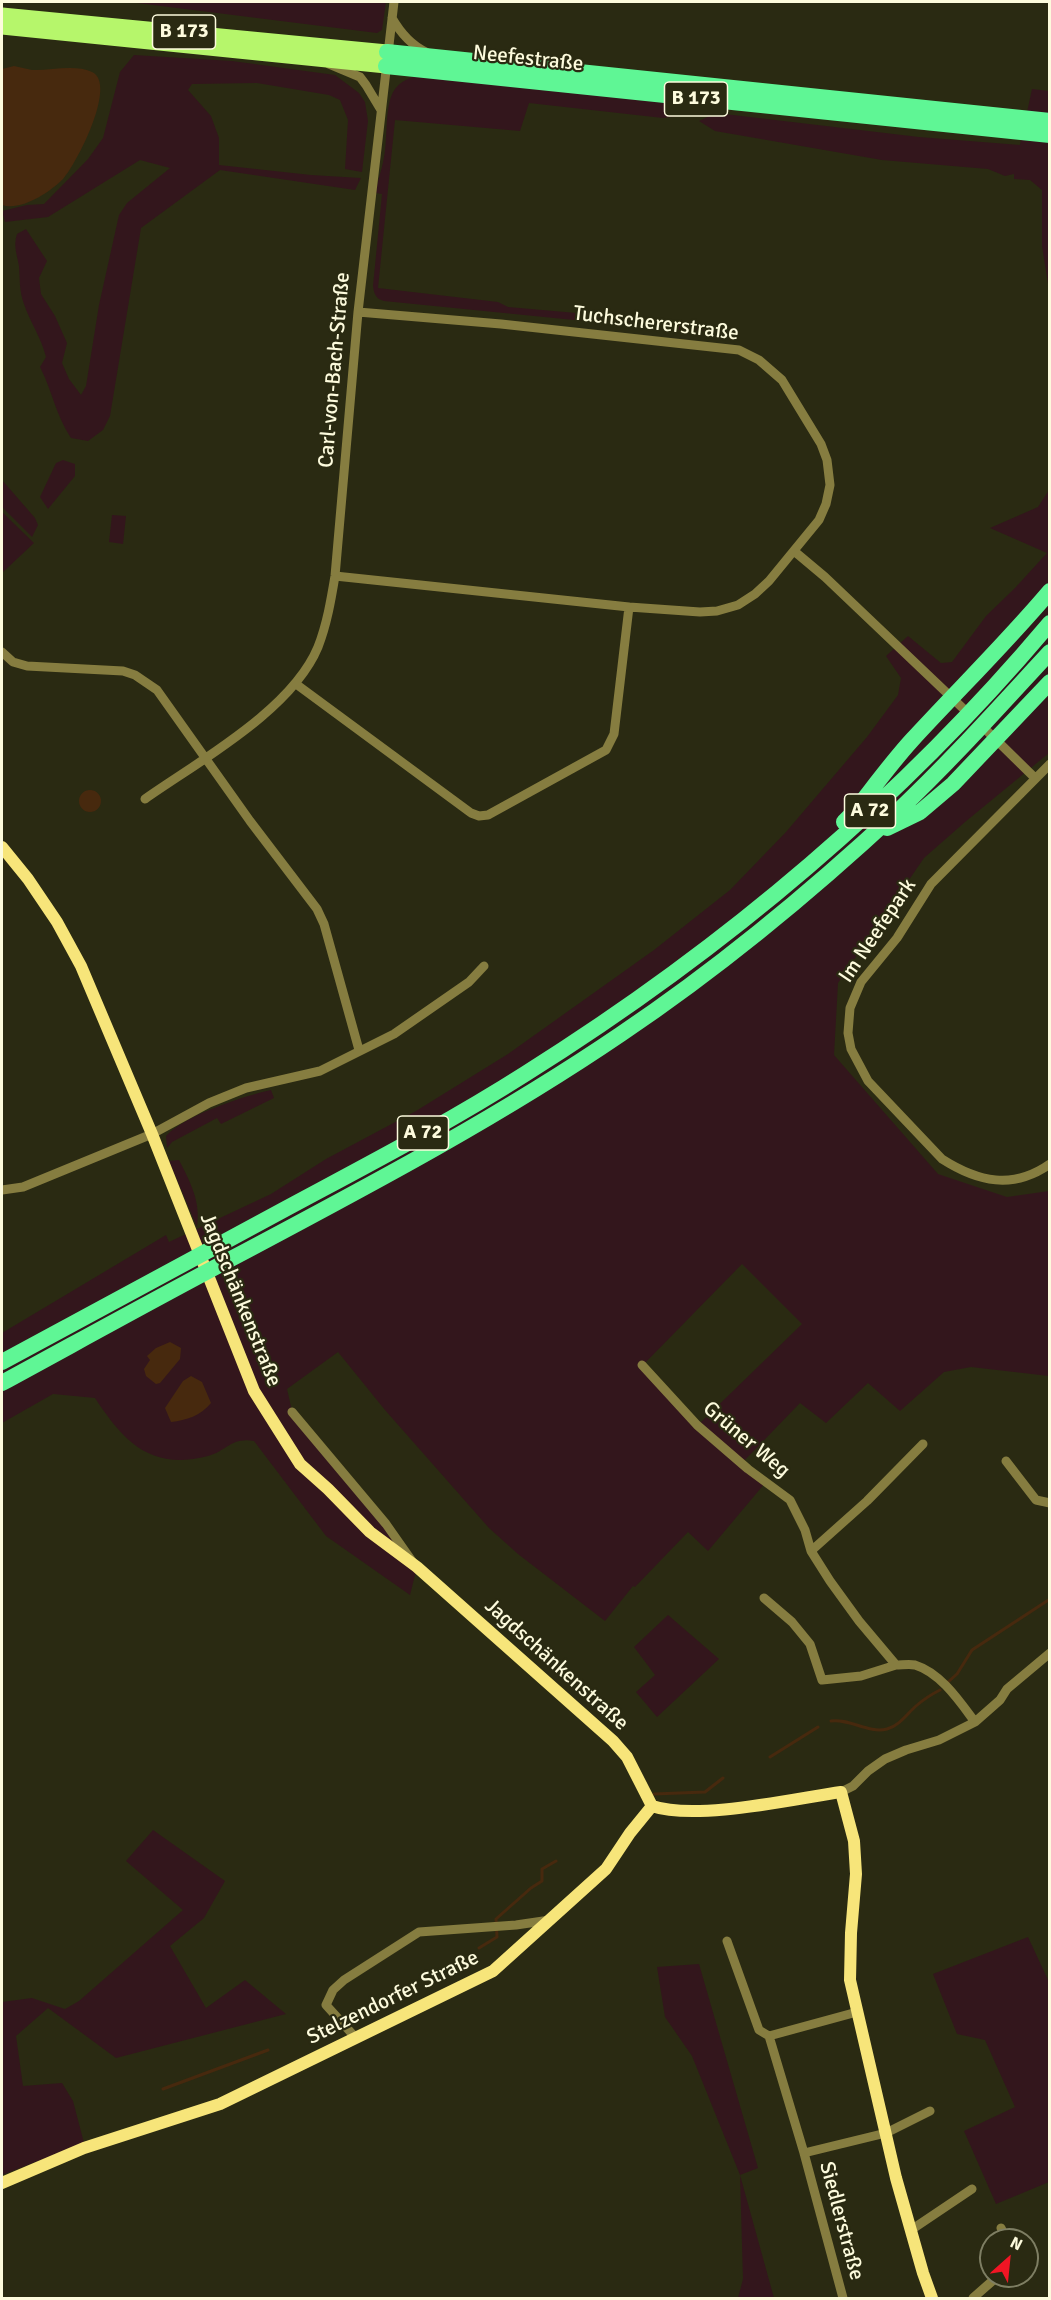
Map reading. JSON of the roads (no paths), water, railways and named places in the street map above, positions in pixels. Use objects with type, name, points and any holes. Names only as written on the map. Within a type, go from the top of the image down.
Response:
[{"type":"highway","name":"Neefestraße","points":[[387,59],[441,58],[1050,121]]},
{"type":"highway","name":"Neefestraße","points":[[387,59],[1050,135]]},
{"type":"highway","points":[[780,890],[794,867],[854,812],[911,741],[966,686],[1050,591]]},
{"type":"highway","name":"A 72","points":[[2,1362],[391,1151],[524,1075],[615,1016],[704,951],[854,826],[899,784],[981,700],[1050,623]]},
{"type":"highway","name":"A 72","points":[[2,1383],[437,1147],[530,1093],[622,1034],[736,950],[867,838],[968,740],[1050,652]]},
{"type":"highway","points":[[867,838],[920,812],[1009,727],[1050,682]]},
{"type":"main road","name":"Neefestraße","points":[[2,15],[387,59]]},
{"type":"main road","name":"Neefestraße","points":[[2,27],[323,61],[387,59]]},
{"type":"main road","name":"Jagdschänkenstraße","points":[[2,847],[28,879],[57,922],[81,966],[152,1134],[254,1391],[300,1464],[370,1532],[417,1567],[613,1741],[627,1757],[652,1806]]},
{"type":"main road","points":[[652,1806],[664,1810],[713,1810],[841,1792],[854,1841],[856,1874],[850,1980],[886,2133],[932,2298]]},
{"type":"main road","name":"Stelzendorfer Straße","points":[[2,2183],[84,2148],[220,2104],[493,1971],[606,1869],[635,1826],[652,1806]]},
{"type":"street","name":"Carl-von-Bach-Straße","points":[[145,799],[206,758],[268,711],[296,684],[317,649],[328,618],[334,576],[358,312],[394,2]]},
{"type":"street","points":[[392,18],[397,28],[413,44],[441,58]]},
{"type":"street","points":[[323,61],[360,77],[381,110]]},
{"type":"street","name":"Tuchschererstraße","points":[[334,576],[629,607],[717,611],[738,605],[769,581],[819,520],[826,504],[830,485],[827,460],[821,444],[782,380],[768,366],[739,350],[708,345],[358,312]]},
{"type":"street","points":[[794,551],[1035,778]]},
{"type":"street","points":[[296,684],[471,813],[479,816],[488,815],[606,750],[614,734],[629,607]]},
{"type":"street","points":[[2,652],[13,662],[27,666],[123,671],[135,675],[157,690],[317,909],[324,924],[359,1050]]},
{"type":"street","name":"Im Neefepark","points":[[1050,764],[931,884],[897,938],[861,982],[850,1008],[848,1033],[850,1048],[868,1081],[949,1164],[975,1176],[1008,1181],[1025,1178],[1050,1164]]},
{"type":"street","points":[[2,1191],[23,1187],[152,1134],[209,1103],[246,1088],[320,1071],[394,1034],[469,982],[484,966]]},
{"type":"street","name":"Grüner Weg","points":[[642,1365],[698,1425],[748,1469],[790,1500],[805,1530],[811,1551],[859,1621],[896,1665]]},
{"type":"street","name":"Jagdschänkenstraße","points":[[292,1412],[386,1524],[417,1567]]},
{"type":"street","points":[[811,1551],[867,1501],[923,1444]]},
{"type":"street","points":[[1006,1461],[1036,1500],[1050,1503]]},
{"type":"street","points":[[764,1598],[792,1622],[810,1644],[822,1680],[861,1676],[896,1665],[915,1665],[931,1674],[955,1696],[975,1722]]},
{"type":"street","points":[[841,1792],[853,1786],[885,1759],[939,1740],[975,1722],[999,1700],[1007,1689],[1050,1653]]},
{"type":"street","points":[[355,2037],[326,2005],[333,1990],[344,1980],[419,1932],[516,1925],[550,1920]]},
{"type":"street","name":"Siedlerstraße","points":[[727,1941],[759,2030],[769,2036],[804,2153],[843,2298]]},
{"type":"street","points":[[769,2036],[857,2012]]},
{"type":"street","name":"Siedlerstraße","points":[[804,2153],[886,2133],[930,2111]]},
{"type":"street","points":[[912,2230],[972,2189]]},
{"type":"street","points":[[973,2298],[984,2288]]},
{"type":"waterway","points":[[948,1682],[957,1674],[972,1650],[1050,1599]]},
{"type":"waterway","points":[[831,1721],[873,1729],[887,1729],[899,1723],[919,1703],[940,1690]]},
{"type":"waterway","points":[[770,1757],[818,1727]]},
{"type":"waterway","points":[[654,1794],[705,1792],[723,1778]]},
{"type":"waterway","points":[[479,1948],[497,1937],[496,1919],[542,1881],[542,1869],[556,1861]]},
{"type":"waterway","points":[[163,2089],[268,2050]]}]
